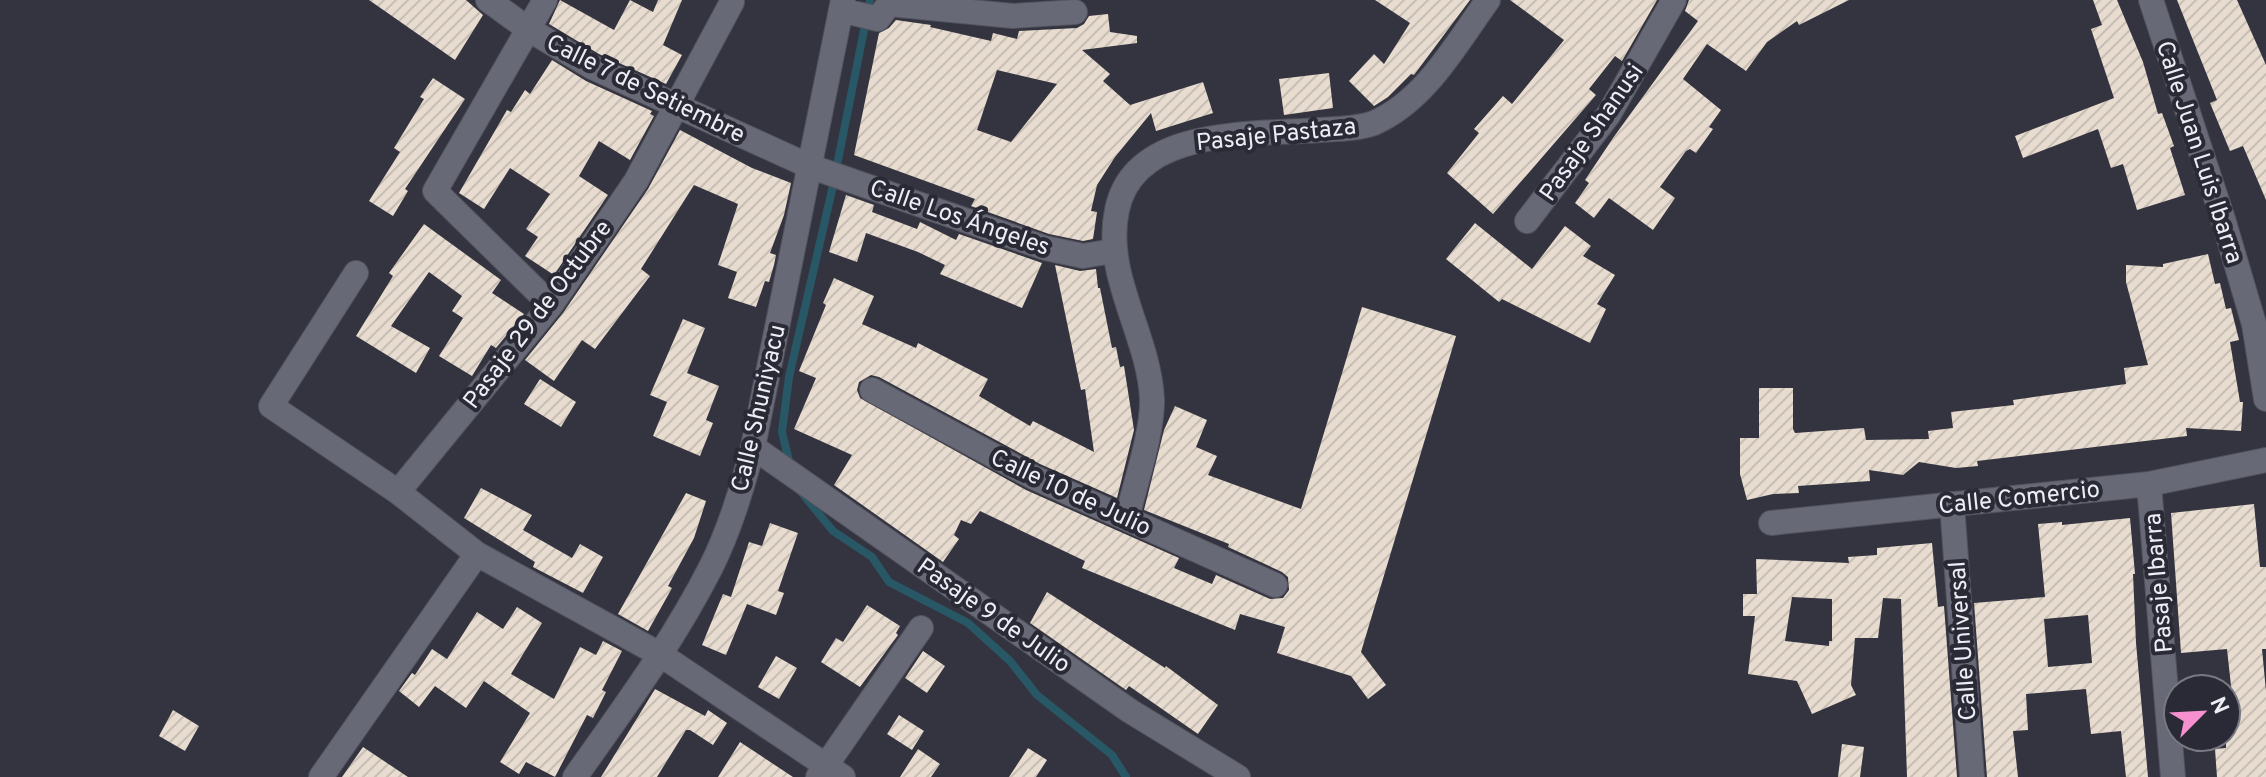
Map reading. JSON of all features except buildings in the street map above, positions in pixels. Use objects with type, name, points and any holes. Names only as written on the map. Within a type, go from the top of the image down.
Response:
[{"type":"street","name":"Calle 7 de Setiembre","points":[[488,0],[528,29],[592,67],[809,166]]},
{"type":"street","points":[[545,0],[435,191],[551,305]]},
{"type":"street","name":"Pasaje Pastaza","points":[[1127,518],[1150,427],[1152,399],[1143,352],[1113,251],[1117,209],[1127,184],[1150,159],[1179,145],[1228,136],[1370,124],[1392,114],[1426,85],[1488,0]]},
{"type":"street","name":"Pasaje Shanusi","points":[[1527,221],[1609,114],[1653,42],[1674,0]]},
{"type":"street","name":"Calle Juan Luis Ibarra","points":[[2151,0],[2260,322],[2266,399]]},
{"type":"street","name":"Pasaje 29 de Octubre","points":[[398,492],[551,305],[636,181],[732,2]]},
{"type":"street","points":[[842,5],[878,19],[889,4],[1013,16],[1075,12]]},
{"type":"street","name":"Calle Shuniyacu","points":[[575,777],[661,655],[711,566],[738,501],[753,447],[842,5]]},
{"type":"street","name":"Calle Los Ángeles","points":[[809,166],[1045,248],[1083,256],[1113,251]]},
{"type":"street","points":[[356,273],[271,406],[398,492],[477,554],[661,655],[829,773],[921,628]]},
{"type":"street","name":"Calle 10 de Julio","points":[[872,390],[1033,477],[1275,585]]},
{"type":"street","name":"Pasaje 9 de Julio","points":[[753,447],[1130,711],[1238,777]]},
{"type":"street","name":"Calle Comercio","points":[[1771,523],[2149,484],[2266,460]]},
{"type":"street","name":"Pasaje Ibarra","points":[[2149,484],[2173,777]]},
{"type":"street","name":"Calle Universal","points":[[1952,504],[1972,777]]},
{"type":"street","points":[[321,777],[477,554]]},
{"type":"waterway","points":[[790,465],[782,432],[789,377],[832,190],[870,0]]},
{"type":"waterway","points":[[801,492],[833,531],[872,557],[889,582],[968,623],[1010,661],[1037,695],[1112,755],[1126,777]]}]
